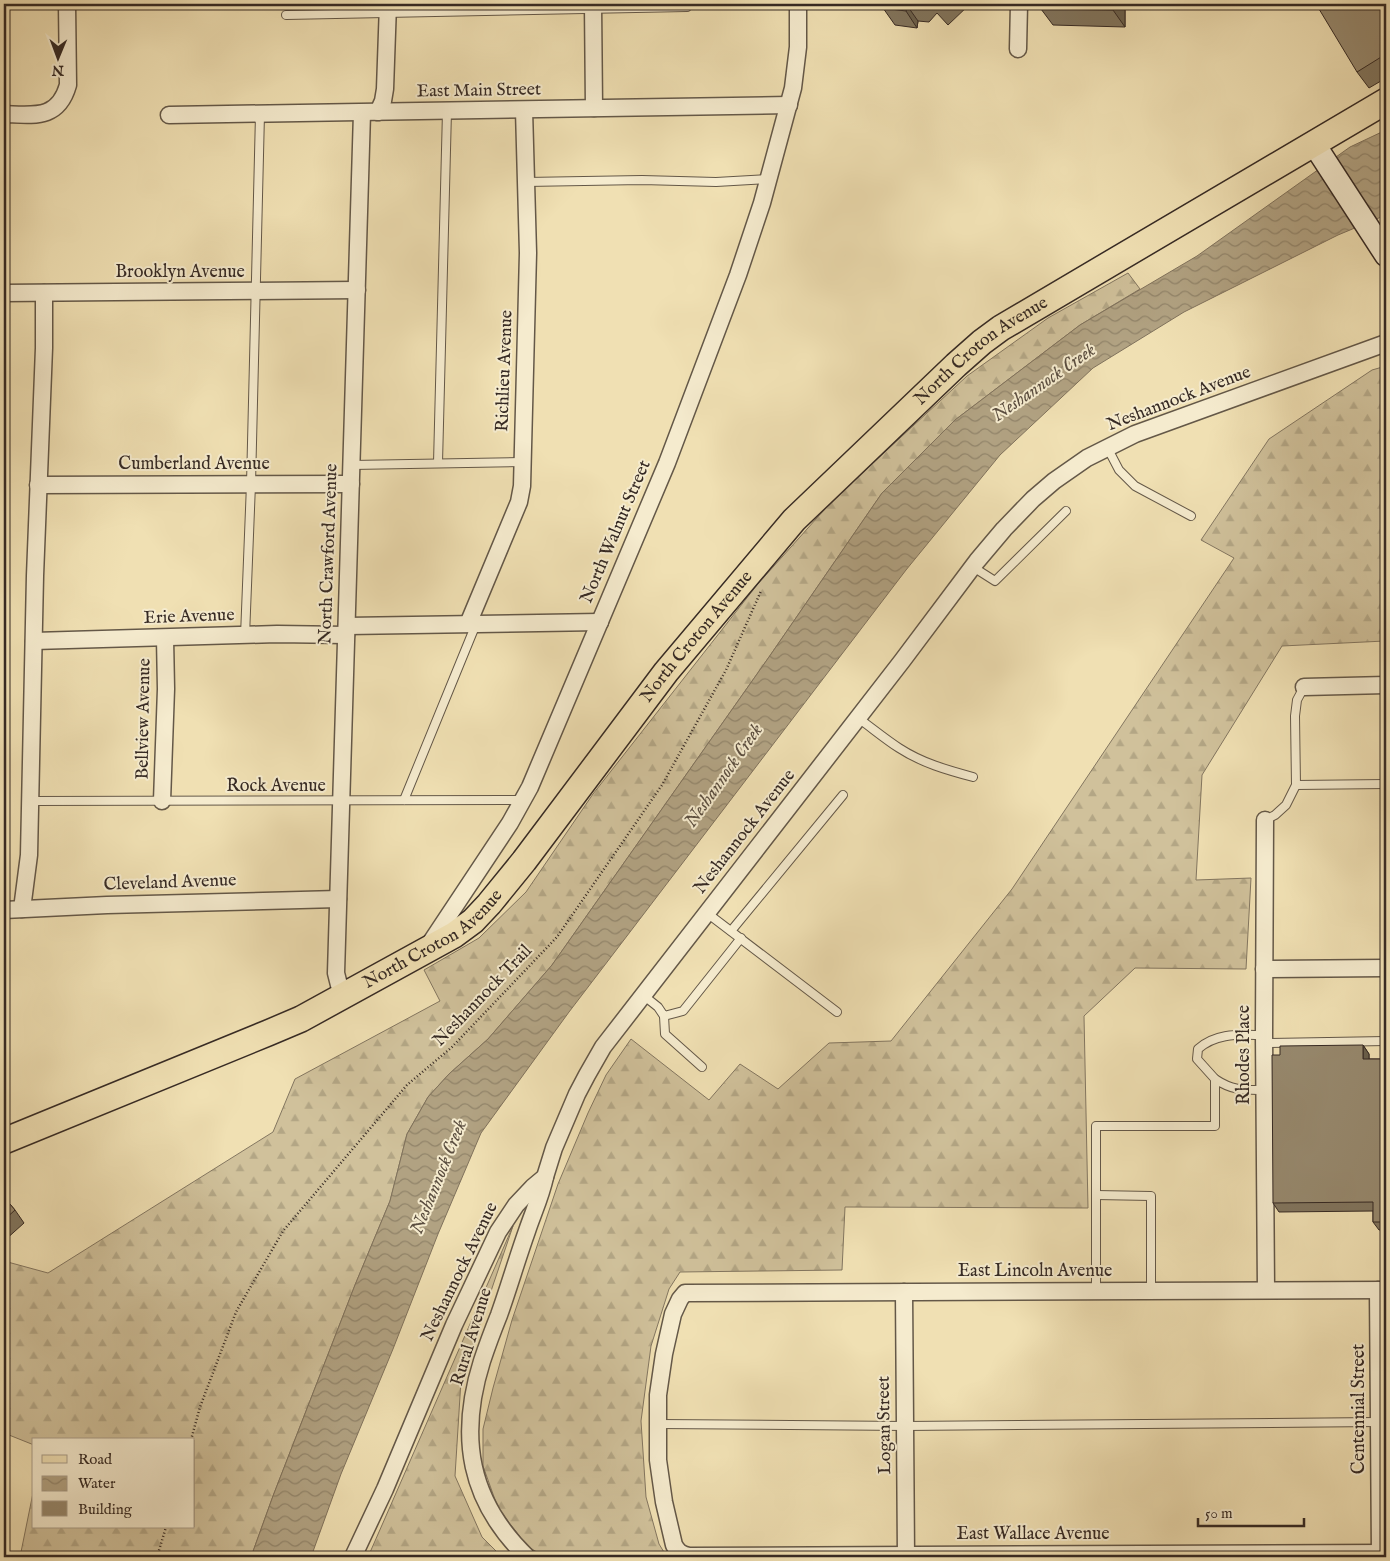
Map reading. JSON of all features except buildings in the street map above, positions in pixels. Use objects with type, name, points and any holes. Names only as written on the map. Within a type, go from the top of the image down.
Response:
[{"type":"main road","name":"North Croton Avenue","points":[[4,1141],[301,1019],[454,935],[473,921],[490,904],[524,862],[666,672],[794,520],[956,365],[1001,328],[1319,152],[1386,101]]},
{"type":"street","points":[[4,114],[39,114],[48,112],[57,106],[65,96],[68,85],[67,4]]},
{"type":"street","name":"North Walnut Street","points":[[426,950],[465,893],[523,800],[670,454],[738,275],[769,179],[796,72],[798,4]]},
{"type":"street","points":[[1018,50],[1019,4]]},
{"type":"street","points":[[593,6],[594,108]]},
{"type":"street","name":"North Crawford Avenue","points":[[345,995],[339,985],[336,973],[357,290],[370,113],[383,101],[388,8]]},
{"type":"street","name":"East Main Street","points":[[169,116],[789,105]]},
{"type":"street","name":"Richlieu Avenue","points":[[472,624],[518,502],[522,486],[528,253],[524,110]]},
{"type":"street","points":[[1319,152],[1385,254]]},
{"type":"street","name":"Brooklyn Avenue","points":[[4,293],[357,290]]},
{"type":"street","points":[[22,909],[29,855],[44,293]]},
{"type":"street","name":"Neshannock Avenue","points":[[353,1557],[381,1498],[454,1325],[498,1232],[516,1205],[545,1177],[556,1142],[587,1075],[603,1047],[1004,529],[1033,499],[1054,481],[1106,447],[1135,434],[1386,344]]},
{"type":"street","name":"Cumberland Avenue","points":[[38,485],[351,484]]},
{"type":"street","name":"Erie Avenue","points":[[34,641],[245,636],[472,624],[600,622]]},
{"type":"street","name":"Bellview Avenue","points":[[162,801],[166,689],[165,638]]},
{"type":"street","points":[[1304,688],[1386,685]]},
{"type":"street","name":"Rhodes Place","points":[[1266,820],[1264,969],[1266,1290]]},
{"type":"street","name":"Cleveland Avenue","points":[[4,910],[107,905],[338,899]]},
{"type":"street","points":[[1264,969],[1386,968]]},
{"type":"street","name":"Rural Avenue","points":[[527,1557],[501,1529],[487,1505],[477,1480],[473,1463],[470,1429],[474,1396],[482,1363],[545,1177]]},
{"type":"street","name":"East Lincoln Avenue","points":[[658,1424],[658,1395],[672,1314],[685,1293],[1382,1290]]},
{"type":"street","name":"Centennial Street","points":[[1382,1290],[1382,1554]]},
{"type":"street","name":"Logan Street","points":[[904,1292],[906,1556]]},
{"type":"street","name":"East Wallace Avenue","points":[[658,1424],[658,1460],[664,1502],[674,1545],[680,1553],[689,1556],[1382,1554]]},
{"type":"lane","points":[[286,15],[388,8],[688,7]]},
{"type":"lane","points":[[438,463],[448,111]]},
{"type":"lane","points":[[245,636],[251,484],[260,114]]},
{"type":"lane","points":[[526,182],[642,180],[716,182],[769,179]]},
{"type":"lane","points":[[1106,447],[1118,470],[1135,486],[1191,516]]},
{"type":"lane","points":[[352,465],[522,462]]},
{"type":"lane","points":[[973,567],[995,581],[1066,511]]},
{"type":"lane","name":"Richlieu Avenue","points":[[404,800],[472,624]]},
{"type":"lane","points":[[1266,820],[1286,805],[1296,785],[1297,700],[1304,688]]},
{"type":"lane","points":[[858,718],[899,748],[919,759],[947,770],[973,777]]},
{"type":"lane","points":[[1296,785],[1386,784]]},
{"type":"lane","points":[[731,931],[843,795]]},
{"type":"lane","name":"Rock Avenue","points":[[29,801],[523,800]]},
{"type":"lane","points":[[707,914],[837,1012]]},
{"type":"lane","points":[[664,1016],[683,1011],[741,938]]},
{"type":"lane","points":[[644,995],[658,1007],[664,1016],[665,1034],[702,1067]]},
{"type":"lane","points":[[1264,1090],[1236,1090],[1225,1086],[1215,1079],[1197,1059],[1198,1049],[1214,1038],[1224,1036],[1303,1042],[1386,1041]]},
{"type":"lane","points":[[1096,1291],[1096,1126],[1215,1126],[1215,1079]]},
{"type":"lane","points":[[1096,1195],[1151,1196],[1151,1291]]},
{"type":"lane","points":[[658,1424],[905,1426],[1383,1422]]},
{"type":"path","name":"Neshannock Trail","points":[[192,1438],[200,1407],[236,1312],[283,1231],[407,1085],[452,1047],[557,937],[662,785],[726,670],[763,587]]},
{"type":"path","points":[[157,1557],[166,1528]]},
{"type":"green space","points":[[1128,273],[1140,289],[1080,325],[955,420],[882,493],[552,965],[488,1039],[449,1074],[428,1097],[407,1134],[390,1201],[355,1285],[251,1557],[20,1557],[32,1498],[32,1528],[195,1528],[195,1438],[32,1438],[32,1444],[4,1433],[4,1261],[48,1273],[273,1132],[295,1079],[440,1001],[424,970],[479,938],[526,892],[593,794],[757,585],[833,500],[967,376],[1048,318]]},
{"type":"green space","points":[[1386,366],[1385,641],[1282,646],[1202,775],[1196,880],[1251,878],[1246,969],[1135,968],[1084,1016],[1088,1208],[845,1207],[842,1270],[680,1272],[669,1289],[651,1346],[641,1421],[646,1497],[659,1544],[667,1557],[545,1557],[527,1546],[498,1508],[483,1466],[483,1429],[512,1320],[558,1184],[606,1075],[631,1039],[709,1100],[740,1064],[778,1089],[829,1043],[891,1041],[1012,889],[1234,558],[1201,540],[1269,439],[1372,370]]},
{"type":"green space","points":[[513,1226],[461,1380],[455,1476],[482,1537],[502,1557],[368,1557]]},
{"type":"water","name":"Neshannock Creek","points":[[1386,130],[1386,215],[1338,235],[1184,312],[1093,368],[1000,455],[906,570],[569,1012],[481,1133],[341,1474],[311,1557],[251,1557],[355,1285],[390,1201],[407,1134],[428,1097],[449,1074],[488,1039],[552,965],[882,493],[955,420],[1080,325],[1197,256],[1350,147]]}]
